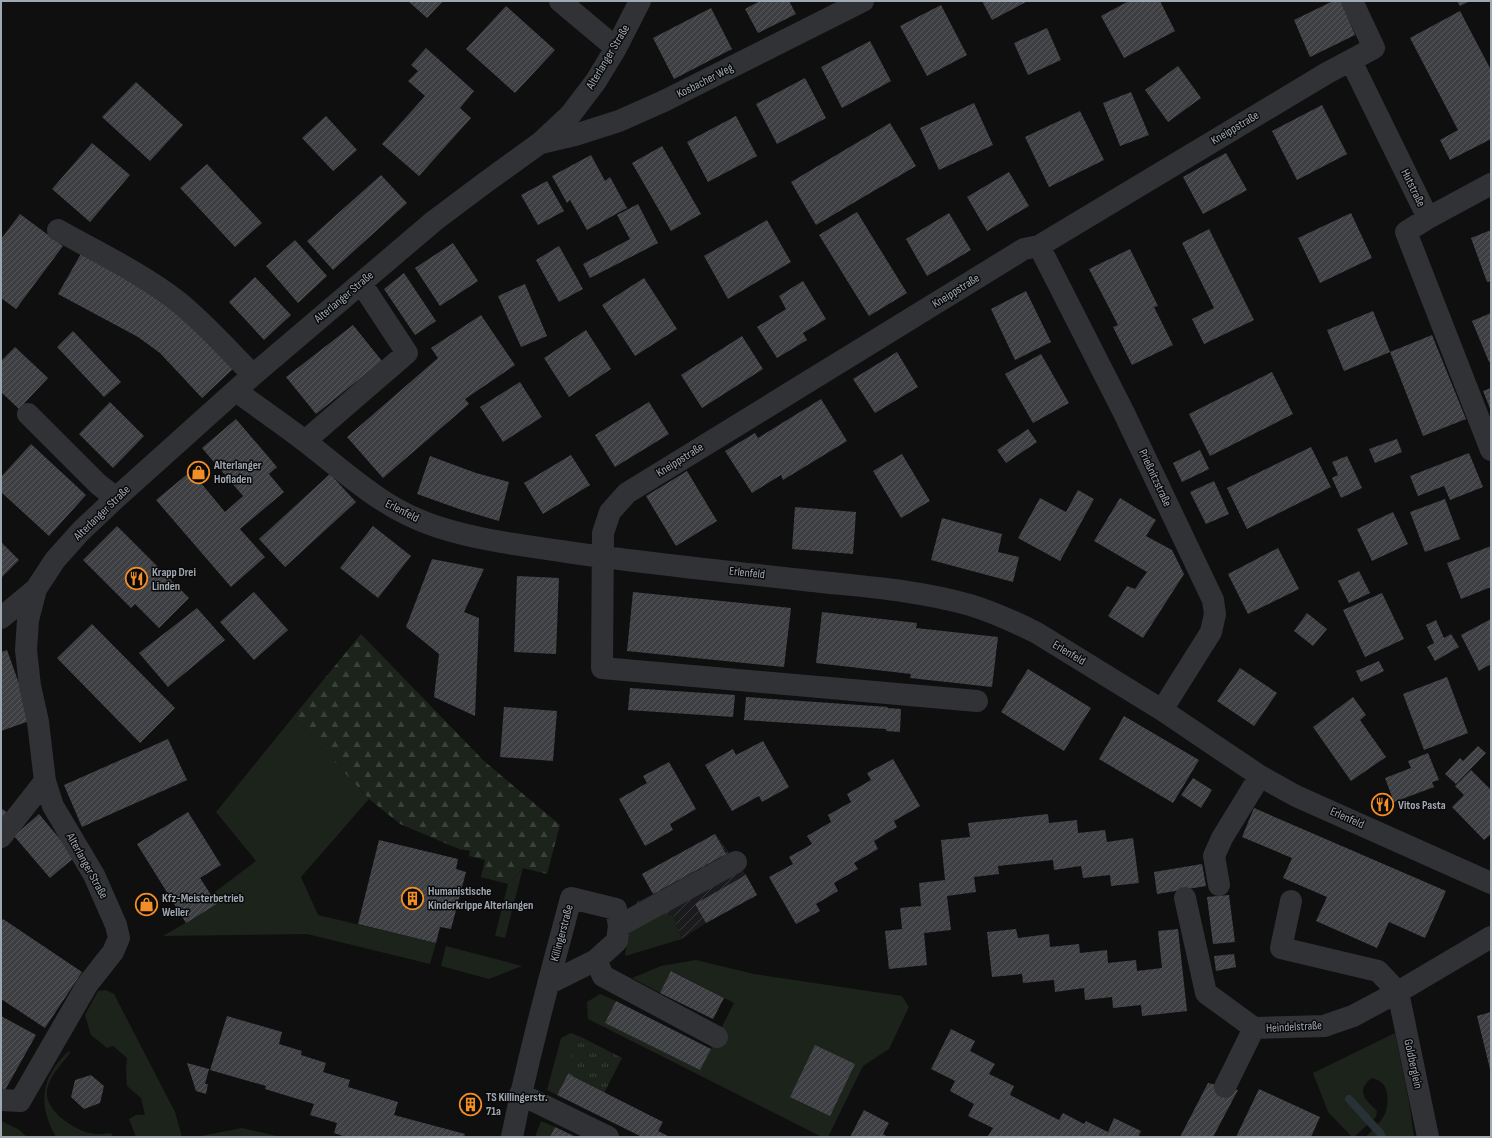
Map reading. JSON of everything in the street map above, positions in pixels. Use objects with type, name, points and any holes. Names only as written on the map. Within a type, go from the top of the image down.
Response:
[{"type":"street","points":[[560,1],[616,48]]},
{"type":"street","name":"Alterlanger Straße","points":[[1,618],[36,589],[56,560],[82,531],[116,498],[253,375],[434,221],[540,143],[571,114],[596,81],[616,48],[640,1]]},
{"type":"street","name":"Kosbacher Weg","points":[[540,143],[575,135],[619,121],[664,101],[863,1]]},
{"type":"street","points":[[1351,61],[1374,48],[1352,1]]},
{"type":"street","name":"Hutstraße","points":[[1351,61],[1428,218],[1406,232],[1491,450]]},
{"type":"street","name":"Kneippstraße","points":[[602,557],[603,533],[610,512],[627,493],[1024,249],[1039,246],[1351,61]]},
{"type":"street","points":[[1428,218],[1491,184]]},
{"type":"street","points":[[58,230],[173,297],[196,317],[253,375]]},
{"type":"street","name":"Prießnitzstraße","points":[[1039,246],[1124,413],[1213,600],[1215,614],[1211,632],[1162,710]]},
{"type":"street","points":[[305,441],[407,353],[361,283]]},
{"type":"street","name":"Erlenfeld","points":[[236,391],[305,441],[364,489],[385,503],[410,516],[438,527],[470,536],[602,557],[934,596],[970,605],[1015,622],[1037,633],[1162,710],[1260,776],[1296,796],[1491,883]]},
{"type":"street","points":[[28,414],[98,484],[116,498]]},
{"type":"street","points":[[602,557],[602,668],[977,701]]},
{"type":"street","name":"Alterlanger Straße","points":[[1,1100],[20,1101],[87,985],[113,952],[119,938],[116,924],[94,875],[53,806],[45,781],[38,722],[30,686],[26,650],[28,620],[36,589]]},
{"type":"street","points":[[1219,885],[1214,856],[1222,838],[1260,776]]},
{"type":"street","points":[[1,837],[45,781]]},
{"type":"street","points":[[619,926],[736,862]]},
{"type":"street","name":"Killingerstraße","points":[[512,1137],[520,1094],[548,984],[571,898],[616,909],[619,926],[617,941],[596,960],[548,984]]},
{"type":"street","name":"Heindelstraße","points":[[1185,898],[1206,993],[1254,1028],[1324,1026],[1353,1016],[1398,992],[1491,937]]},
{"type":"street","points":[[1291,901],[1281,948],[1378,971],[1398,992]]},
{"type":"street","points":[[596,960],[603,976],[716,1037]]},
{"type":"street","name":"Goldberglein","points":[[1398,992],[1428,1137]]},
{"type":"street","points":[[1225,1087],[1254,1028]]},
{"type":"street","points":[[520,1094],[608,1137]]},
{"type":"shaded area","points":[[715,834],[746,875],[757,895],[706,923],[682,939],[673,916],[629,932],[637,902],[653,894],[642,874]]},
{"type":"green space","points":[[361,634],[484,761],[560,825],[547,874],[523,868],[508,884],[481,877],[485,860],[469,856],[470,851],[459,849],[400,824],[369,799],[293,717]]},
{"type":"green space","points":[[293,717],[369,799],[301,877],[318,915],[436,943],[430,964],[307,934],[163,936],[216,905],[211,895],[256,861],[216,812]]},
{"type":"green space","points":[[523,868],[505,938],[495,936],[508,884]]},
{"type":"green space","points":[[661,914],[673,916],[682,939],[625,956],[629,932]]},
{"type":"green space","points":[[446,946],[522,966],[489,979],[441,966]]},
{"type":"green space","points":[[696,960],[754,974],[902,996],[909,1007],[889,1049],[863,1066],[828,1137],[822,1137],[588,1019],[587,1002],[600,994],[616,1001],[606,1023],[700,1070],[734,1003],[672,971],[660,993],[632,978],[661,966]]},
{"type":"green space","points":[[106,990],[114,994],[175,1112],[182,1137],[136,1137],[129,1119],[136,1115],[145,1115],[141,1098],[127,1086],[127,1058],[113,1046],[107,1048],[91,1035],[85,1015],[98,991]]},
{"type":"green space","points":[[571,1033],[581,1037],[564,1072],[568,1074],[557,1095],[547,1090],[561,1038]]},
{"type":"green space","points":[[1395,1033],[1409,1102],[1414,1137],[1366,1137],[1382,1118],[1387,1108],[1387,1093],[1384,1085],[1378,1080],[1372,1078],[1364,1087],[1363,1091],[1366,1099],[1377,1111],[1376,1117],[1354,1137],[1352,1137],[1328,1112],[1313,1073]]},
{"type":"green space","points":[[581,1037],[622,1058],[604,1093],[563,1072]]},
{"type":"green space","points":[[69,1051],[70,1053],[54,1073],[48,1085],[47,1096],[52,1109],[64,1120],[77,1128],[95,1134],[111,1133],[113,1137],[56,1137],[46,1113],[44,1102],[45,1091],[52,1070]]},
{"type":"green space","points":[[1,1121],[18,1129],[27,1137],[1,1137]]},
{"type":"green space","points":[[541,1121],[555,1127],[550,1137],[535,1137]]},
{"type":"green space","points":[[242,1128],[281,1137],[201,1137],[201,1136]]},
{"type":"building","points":[[408,1],[443,1],[427,18]]},
{"type":"building","points":[[760,1],[789,1],[796,14],[758,33],[745,9]]},
{"type":"building","points":[[982,1],[1025,1],[1026,2],[992,20]]},
{"type":"building","points":[[1129,1],[1160,1],[1175,31],[1124,58],[1101,16]]},
{"type":"building","points":[[1333,1],[1341,1],[1355,35],[1310,57],[1294,20]]},
{"type":"building","points":[[1457,1],[1470,1],[1460,6]]},
{"type":"building","points":[[941,5],[967,55],[927,76],[900,26]]},
{"type":"building","points":[[506,6],[555,50],[515,93],[466,49]]},
{"type":"building","points":[[711,8],[732,49],[674,79],[653,38]]},
{"type":"building","points":[[1460,11],[1491,70],[1491,139],[1450,160],[1440,140],[1458,130],[1410,38]]},
{"type":"building","points":[[1047,28],[1061,60],[1028,75],[1014,43]]},
{"type":"building","points":[[870,41],[891,81],[842,108],[821,67]]},
{"type":"building","points":[[426,48],[474,91],[460,108],[471,118],[419,176],[382,144],[425,96],[408,81],[418,71],[411,65]]},
{"type":"building","points":[[1178,66],[1201,98],[1168,122],[1145,90]]},
{"type":"building","points":[[805,78],[826,118],[777,144],[756,104]]},
{"type":"building","points":[[136,82],[183,125],[150,161],[102,117]]},
{"type":"building","points":[[1131,92],[1149,135],[1120,146],[1103,103]]},
{"type":"building","points":[[974,103],[993,145],[939,170],[920,128]]},
{"type":"building","points":[[1322,105],[1347,154],[1297,180],[1272,131]]},
{"type":"building","points":[[1080,111],[1104,160],[1049,187],[1025,137]]},
{"type":"building","points":[[326,116],[357,150],[333,171],[302,138]]},
{"type":"building","points":[[736,116],[757,156],[708,182],[687,142]]},
{"type":"building","points":[[890,123],[916,166],[816,225],[791,182]]},
{"type":"building","points":[[92,143],[130,175],[90,222],[52,189]]},
{"type":"building","points":[[662,146],[701,214],[671,231],[632,163]]},
{"type":"building","points":[[1226,153],[1247,190],[1203,214],[1183,177]]},
{"type":"building","points":[[591,155],[605,181],[610,177],[627,208],[587,230],[570,200],[567,203],[552,176]]},
{"type":"building","points":[[207,164],[262,223],[235,247],[180,188]]},
{"type":"building","points":[[1009,172],[1029,206],[987,231],[967,197]]},
{"type":"building","points":[[381,175],[407,203],[333,270],[307,241]]},
{"type":"building","points":[[547,181],[564,211],[538,225],[521,195]]},
{"type":"building","points":[[638,204],[658,243],[590,278],[583,264],[630,239],[617,215]]},
{"type":"building","points":[[857,212],[907,293],[869,316],[819,235]]},
{"type":"building","points":[[949,213],[971,250],[927,276],[906,239]]},
{"type":"building","points":[[1351,213],[1372,258],[1320,283],[1298,238]]},
{"type":"building","points":[[20,214],[63,246],[16,309],[1,298],[1,239]]},
{"type":"building","points":[[767,220],[791,262],[728,299],[704,256]]},
{"type":"building","points":[[1209,229],[1254,320],[1204,344],[1192,319],[1214,308],[1182,243]]},
{"type":"building","points":[[1491,230],[1491,281],[1487,282],[1471,238]]},
{"type":"building","points":[[295,240],[327,276],[298,303],[266,266]]},
{"type":"building","points":[[453,243],[478,281],[440,306],[415,268]]},
{"type":"building","points":[[559,246],[583,289],[559,302],[536,260]]},
{"type":"building","points":[[1130,249],[1158,306],[1154,307],[1173,345],[1132,365],[1113,327],[1118,325],[1089,269]]},
{"type":"building","points":[[82,252],[195,321],[236,366],[202,398],[160,353],[138,337],[58,294]]},
{"type":"building","points":[[404,273],[436,321],[415,335],[384,289]]},
{"type":"building","points":[[255,277],[291,315],[264,340],[229,302]]},
{"type":"building","points":[[644,278],[677,329],[635,356],[602,305]]},
{"type":"building","points":[[803,281],[826,319],[803,333],[807,340],[777,358],[757,327],[786,309],[779,296]]},
{"type":"building","points":[[525,284],[547,336],[521,347],[498,296]]},
{"type":"building","points":[[1026,291],[1051,342],[1015,360],[991,309]]},
{"type":"building","points":[[1373,311],[1390,352],[1344,371],[1327,330]]},
{"type":"building","points":[[1491,313],[1491,362],[1489,362],[1472,321]]},
{"type":"building","points":[[481,315],[515,365],[465,399],[469,404],[383,478],[347,437],[438,358],[431,348]]},
{"type":"building","points":[[353,325],[382,361],[316,414],[286,377]]},
{"type":"building","points":[[586,330],[611,369],[569,397],[544,358]]},
{"type":"building","points":[[73,331],[121,382],[104,397],[57,347]]},
{"type":"building","points":[[1432,335],[1466,419],[1423,436],[1390,352]]},
{"type":"building","points":[[742,336],[763,369],[702,408],[681,375]]},
{"type":"building","points":[[15,347],[48,378],[19,409],[1,392],[1,361]]},
{"type":"building","points":[[897,352],[918,387],[875,413],[853,379]]},
{"type":"building","points":[[1041,354],[1069,403],[1033,423],[1005,374]]},
{"type":"building","points":[[1272,372],[1293,414],[1210,456],[1189,414]]},
{"type":"building","points":[[520,382],[542,417],[503,442],[480,407]]},
{"type":"building","points":[[1491,388],[1491,411],[1483,391]]},
{"type":"building","points":[[821,399],[847,441],[783,480],[781,475],[752,493],[725,451],[755,433],[758,438]]},
{"type":"building","points":[[110,402],[144,436],[113,468],[79,434]]},
{"type":"building","points":[[649,402],[669,434],[615,467],[595,435]]},
{"type":"building","points":[[236,419],[277,467],[269,474],[284,492],[240,529],[265,557],[231,587],[156,500],[191,471],[225,512],[243,496],[202,448]]},
{"type":"building","points":[[1028,429],[1037,442],[1006,463],[997,450]]},
{"type":"building","points":[[1397,439],[1402,452],[1375,463],[1369,449]]},
{"type":"building","points":[[31,444],[86,495],[49,536],[1,492],[1,477]]},
{"type":"building","points":[[1311,447],[1331,487],[1247,529],[1227,488]]},
{"type":"building","points":[[1200,450],[1209,469],[1182,482],[1173,463]]},
{"type":"building","points":[[1469,453],[1483,487],[1450,500],[1444,486],[1418,496],[1410,476]]},
{"type":"building","points":[[902,454],[930,501],[901,518],[873,471]]},
{"type":"building","points":[[571,455],[590,485],[543,514],[524,483]]},
{"type":"building","points":[[430,456],[476,473],[509,482],[499,521],[417,494]]},
{"type":"building","points":[[1347,456],[1362,488],[1341,498],[1332,478],[1338,475],[1332,462]]},
{"type":"building","points":[[687,471],[717,521],[676,546],[646,496]]},
{"type":"building","points":[[330,474],[356,502],[285,567],[259,539]]},
{"type":"building","points":[[1214,481],[1229,514],[1206,524],[1190,492]]},
{"type":"building","points":[[1078,490],[1094,499],[1060,561],[1018,538],[1040,498],[1066,512]]},
{"type":"building","points":[[1120,498],[1156,520],[1146,536],[1172,550],[1184,574],[1143,638],[1108,616],[1127,586],[1135,589],[1147,572],[1094,541]]},
{"type":"building","points":[[1445,499],[1460,539],[1425,552],[1410,512]]},
{"type":"building","points":[[795,507],[856,512],[853,554],[792,549]]},
{"type":"building","points":[[1393,512],[1408,544],[1372,561],[1357,529]]},
{"type":"building","points":[[942,518],[1002,534],[998,552],[1019,557],[1013,582],[931,560]]},
{"type":"building","name":"Krapp Drei Linden","points":[[117,526],[189,598],[159,628],[135,604],[131,608],[83,560]]},
{"type":"building","points":[[373,526],[411,556],[378,598],[340,568]]},
{"type":"building","points":[[1,542],[19,560],[1,578]]},
{"type":"building","points":[[1491,546],[1491,587],[1461,599],[1447,563]]},
{"type":"building","points":[[1278,548],[1299,589],[1248,614],[1228,574]]},
{"type":"building","points":[[432,559],[484,569],[464,612],[479,618],[475,716],[434,697],[439,654],[406,627]]},
{"type":"building","points":[[1359,571],[1370,593],[1349,603],[1338,581]]},
{"type":"building","points":[[517,576],[559,578],[556,654],[514,652]]},
{"type":"building","points":[[254,592],[288,630],[254,660],[220,622]]},
{"type":"building","points":[[633,592],[791,608],[784,667],[627,651]]},
{"type":"building","points":[[1382,593],[1404,639],[1365,657],[1343,610]]},
{"type":"building","points":[[197,608],[225,640],[168,687],[139,653]]},
{"type":"building","points":[[822,612],[917,623],[916,628],[998,637],[992,687],[910,678],[911,674],[816,663]]},
{"type":"building","points":[[1307,613],[1327,629],[1313,646],[1294,631]]},
{"type":"building","points":[[1491,619],[1491,664],[1479,671],[1461,635]]},
{"type":"building","points":[[1436,620],[1444,638],[1451,634],[1459,647],[1435,661],[1427,647],[1434,643],[1426,625]]},
{"type":"building","points":[[92,624],[175,708],[140,743],[57,658]]},
{"type":"building","points":[[7,650],[32,720],[1,731],[1,652]]},
{"type":"building","points":[[1379,661],[1384,671],[1361,682],[1356,671]]},
{"type":"building","points":[[1240,668],[1277,693],[1254,726],[1217,701]]},
{"type":"building","points":[[1028,669],[1091,708],[1064,751],[1001,712]]},
{"type":"building","points":[[1447,677],[1468,733],[1424,750],[1403,694]]},
{"type":"building","points":[[630,688],[735,695],[733,717],[628,710]]},
{"type":"building","points":[[746,697],[901,709],[900,732],[886,731],[886,729],[744,720]]},
{"type":"building","points":[[1353,697],[1366,715],[1360,720],[1386,757],[1351,781],[1313,727]]},
{"type":"building","points":[[504,707],[557,711],[553,761],[500,757]]},
{"type":"building","points":[[1124,716],[1199,760],[1173,803],[1099,759]]},
{"type":"building","points":[[168,739],[187,780],[82,827],[64,785]]},
{"type":"building","points":[[763,741],[789,787],[762,802],[759,796],[732,811],[705,765],[733,749],[736,755]]},
{"type":"building","points":[[1478,746],[1486,753],[1456,784],[1445,774],[1460,758],[1463,761]]},
{"type":"building","points":[[1428,753],[1439,780],[1432,782],[1434,787],[1394,802],[1385,778],[1411,768],[1408,761]]},
{"type":"building","points":[[893,759],[920,806],[894,821],[897,827],[874,841],[878,849],[854,863],[858,869],[834,883],[838,891],[816,904],[820,911],[796,924],[769,877],[793,864],[789,857],[812,844],[807,836],[831,822],[828,815],[851,802],[847,794],[871,780],[867,773]]},
{"type":"building","points":[[669,762],[696,809],[670,824],[673,830],[645,846],[619,799],[647,783],[643,776]]},
{"type":"building","points":[[1471,770],[1491,790],[1491,834],[1484,840],[1452,807],[1464,795],[1455,786]]},
{"type":"building","points":[[1193,778],[1212,790],[1201,808],[1181,795]]},
{"type":"building","points":[[1,808],[9,814],[1,824]]},
{"type":"building","points":[[1254,808],[1446,891],[1425,938],[1389,922],[1377,948],[1316,921],[1327,897],[1283,878],[1292,858],[1242,837]]},
{"type":"building","points":[[188,812],[221,865],[200,878],[217,904],[186,923],[137,844]]},
{"type":"building","points":[[39,814],[75,857],[50,878],[14,836]]},
{"type":"building","points":[[1048,814],[1049,823],[1077,820],[1078,833],[1105,830],[1107,842],[1133,838],[1139,883],[1111,886],[1110,875],[1083,878],[1081,866],[1054,870],[1053,860],[998,866],[999,874],[974,877],[976,892],[947,896],[951,930],[924,933],[927,965],[889,969],[885,931],[902,929],[900,908],[921,906],[919,883],[945,880],[941,840],[970,837],[968,823]]},
{"type":"building","points":[[715,834],[726,854],[653,894],[642,874]]},
{"type":"building","name":"Humanistische Kinderkrippe Alterlangen","points":[[379,840],[458,859],[456,869],[466,872],[451,929],[440,927],[436,943],[358,924]]},
{"type":"building","points":[[1202,864],[1206,886],[1157,894],[1154,872]]},
{"type":"building","points":[[746,875],[757,895],[706,923],[695,904]]},
{"type":"building","points":[[1229,895],[1235,942],[1213,944],[1207,897]]},
{"type":"building","points":[[3,919],[82,972],[45,1028],[1,999],[1,922]]},
{"type":"building","points":[[1016,929],[1018,938],[1049,934],[1050,947],[1079,944],[1080,953],[1107,950],[1108,963],[1136,960],[1137,971],[1162,968],[1158,931],[1178,929],[1187,1011],[1142,1016],[1141,1005],[1113,1008],[1112,997],[1085,1000],[1084,988],[1055,992],[1054,980],[1023,983],[1022,974],[992,977],[987,932]]},
{"type":"building","points":[[1234,954],[1236,967],[1216,971],[1214,956]]},
{"type":"building","points":[[671,971],[724,998],[713,1019],[660,993]]},
{"type":"building","points":[[616,1001],[711,1049],[700,1070],[605,1023]]},
{"type":"building","points":[[1491,1012],[1491,1069],[1490,1069],[1477,1016]]},
{"type":"building","points":[[1,1016],[36,1035],[5,1090],[1,1088]]},
{"type":"building","points":[[227,1016],[282,1032],[279,1044],[302,1051],[301,1055],[326,1063],[323,1072],[350,1080],[348,1087],[398,1102],[394,1115],[465,1134],[464,1137],[346,1137],[334,1133],[337,1123],[310,1115],[314,1104],[265,1089],[266,1086],[210,1070]]},
{"type":"building","points":[[951,1029],[975,1041],[970,1051],[995,1064],[989,1074],[1014,1086],[1010,1095],[1059,1120],[1063,1113],[1084,1124],[1086,1121],[1108,1132],[1114,1118],[1141,1131],[1138,1137],[988,1136],[993,1128],[968,1116],[974,1104],[950,1091],[955,1081],[931,1069]]},
{"type":"building","points":[[815,1045],[855,1064],[830,1116],[790,1097]]},
{"type":"building","points":[[187,1063],[209,1069],[205,1084],[208,1084],[206,1094],[196,1091]]},
{"type":"building","points":[[568,1074],[663,1122],[658,1131],[670,1137],[642,1137],[557,1095]]},
{"type":"building","points":[[91,1075],[104,1086],[100,1103],[84,1109],[71,1097],[75,1080]]},
{"type":"building","points":[[1208,1083],[1238,1090],[1213,1137],[1180,1137]]},
{"type":"building","points":[[1259,1089],[1320,1117],[1311,1137],[1236,1137]]},
{"type":"building","name":"TS Killingerstr. 71a","points":[[466,1093],[478,1096],[474,1116],[461,1113]]},
{"type":"building","points":[[864,1110],[889,1123],[883,1134],[888,1137],[850,1137]]},
{"type":"building","points":[[555,1127],[576,1137],[550,1137]]},
{"type":"waterway","points":[[1349,1099],[1382,1137]]},
{"type":"place","name":"Alterlanger Hofladen","points":[[198,472]]},
{"type":"place","name":"Krapp Drei Linden","points":[[136,579]]},
{"type":"place","name":"Vitos Pasta","points":[[1383,805]]},
{"type":"place","name":"Humanistische Kinderkrippe Alterlangen","points":[[412,898]]},
{"type":"place","name":"Kfz-Meisterbetrieb Weller","points":[[146,905]]},
{"type":"place","name":"TS Killingerstr. 71a","points":[[470,1104]]}]
